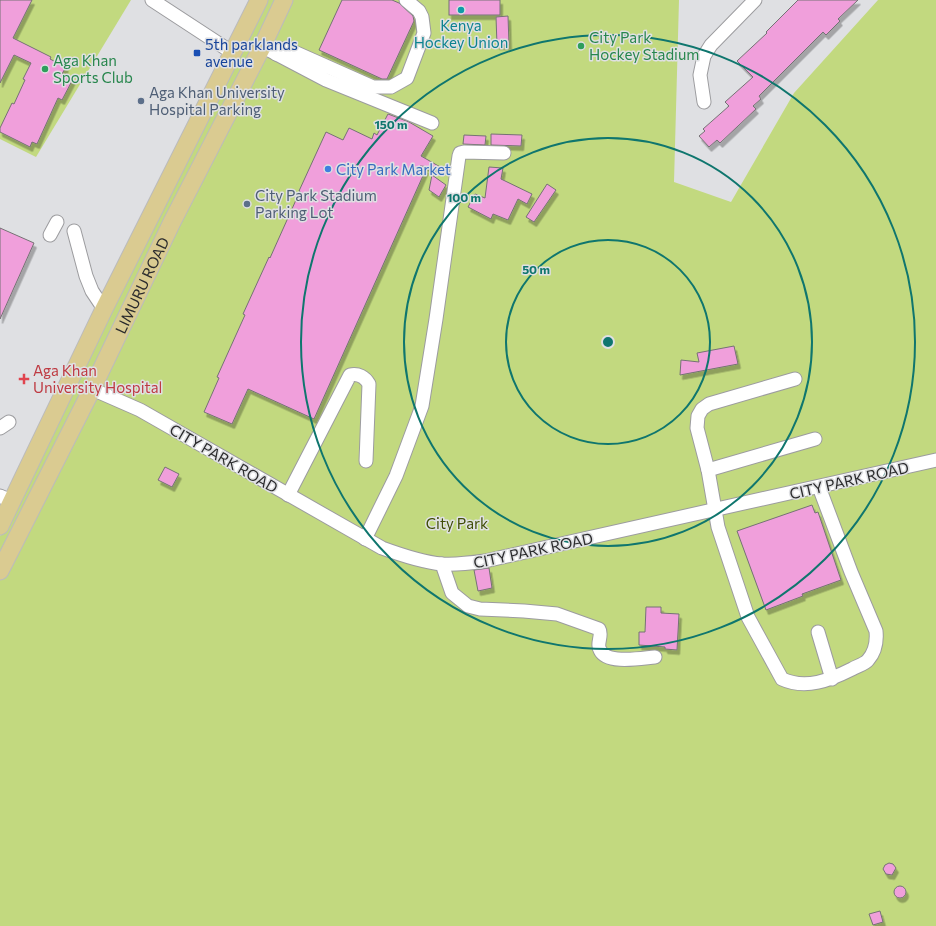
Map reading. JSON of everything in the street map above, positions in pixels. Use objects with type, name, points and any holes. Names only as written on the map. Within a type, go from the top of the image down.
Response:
[{"type":"main road","name":"LIMURU ROAD","points":[[0,526],[6,499],[104,309],[259,0]]},
{"type":"main road","name":"LIMURU ROAD","points":[[0,571],[92,388],[172,222],[234,100],[269,50],[284,0]]},
{"type":"main road","points":[[6,499],[29,512]]},
{"type":"street","points":[[152,0],[166,4],[233,53]]},
{"type":"street","points":[[269,50],[283,49],[292,51],[373,87],[391,87],[407,78],[424,33],[422,17],[419,11],[406,0]]},
{"type":"street","points":[[704,102],[700,75],[704,56],[711,45],[755,0]]},
{"type":"street","points":[[269,50],[326,80],[432,123]]},
{"type":"street","points":[[365,539],[396,476],[422,406],[460,153],[504,153]]},
{"type":"street","points":[[50,236],[57,222]]},
{"type":"street","points":[[74,231],[86,276],[92,291],[104,309]]},
{"type":"street","points":[[288,495],[350,375],[352,374],[357,374],[366,379],[369,384],[366,461]]},
{"type":"street","points":[[795,379],[709,404],[702,409],[698,416],[697,428],[708,470],[718,527],[748,617],[782,679],[788,682],[804,684],[832,679],[868,661],[874,650],[876,635],[876,631],[851,572],[819,486]]},
{"type":"street","name":"CITY PARK ROAD","points":[[92,388],[140,410],[382,548],[413,558],[442,564],[485,561],[936,460]]},
{"type":"street","points":[[708,470],[815,439]]},
{"type":"street","points":[[442,564],[452,593],[468,606],[480,609],[524,611],[562,615],[599,629],[600,651],[612,658],[625,660],[654,657]]},
{"type":"street","points":[[818,632],[832,679]]},
{"type":"green space","name":"Aga Khan Sports Club","points":[[0,0],[131,0],[36,157],[0,139]]},
{"type":"green space","name":"City Park","points":[[263,0],[679,0],[674,182],[731,202],[794,93],[878,0],[936,0],[936,926],[0,926],[0,536],[78,381]]},
{"type":"building","points":[[0,0],[32,0],[13,38],[51,57],[50,59],[66,67],[62,74],[73,79],[62,100],[58,98],[37,144],[32,142],[30,147],[0,132],[0,128],[12,103],[14,104],[25,80],[23,79],[31,63],[14,55],[0,83]]},
{"type":"building","points":[[342,0],[392,0],[399,3],[413,16],[414,21],[387,79],[382,79],[319,50]]},
{"type":"building","name":"Kenya Hockey Union","points":[[449,0],[500,0],[500,15],[449,15]]},
{"type":"building","points":[[798,0],[858,0],[838,19],[840,21],[826,35],[823,32],[759,96],[761,99],[753,106],[756,109],[720,143],[717,140],[709,147],[699,136],[705,131],[703,129],[729,106],[725,102],[753,77],[737,61],[767,33],[766,32]]},
{"type":"building","points":[[508,16],[509,45],[497,45],[496,17]]},
{"type":"building","points":[[388,114],[409,122],[433,136],[421,156],[442,168],[420,166],[426,169],[314,419],[248,389],[232,424],[204,412],[219,378],[217,377],[245,315],[243,314],[269,257],[270,258],[326,132],[343,140],[349,128],[372,139],[374,133],[377,135]]},
{"type":"building","points":[[491,134],[522,135],[521,146],[491,145]]},
{"type":"building","points":[[464,135],[486,136],[485,145],[463,144]]},
{"type":"building","points":[[489,167],[503,168],[501,179],[532,194],[527,204],[518,199],[508,220],[493,214],[491,219],[468,207],[475,194],[485,198]]},
{"type":"building","points":[[432,175],[446,185],[439,197],[429,190]]},
{"type":"building","points":[[547,184],[556,190],[534,222],[526,217]]},
{"type":"building","points":[[0,228],[34,243],[0,319]]},
{"type":"building","points":[[734,346],[738,364],[680,375],[681,360],[699,362],[697,353]]},
{"type":"building","points":[[165,467],[179,474],[172,487],[158,480]]},
{"type":"building","points":[[812,505],[815,513],[818,512],[841,580],[802,594],[803,596],[766,610],[737,531]]},
{"type":"building","points":[[489,568],[492,588],[478,591],[474,570]]},
{"type":"building","points":[[646,607],[661,607],[661,613],[679,614],[677,650],[665,649],[665,647],[639,645],[639,632],[645,632]]},
{"type":"building","points":[[889,863],[893,864],[896,868],[892,875],[886,874],[883,869],[885,865]]},
{"type":"building","points":[[898,886],[902,886],[906,892],[902,898],[898,898],[894,894],[894,890]]},
{"type":"building","points":[[880,911],[883,922],[873,925],[869,914]]},
{"type":"place","name":"Kenya Hockey Union","points":[[461,10]]},
{"type":"place","name":"City Park Hockey Stadium","points":[[581,46]]},
{"type":"place","name":"5th parklands avenue","points":[[197,53]]},
{"type":"place","name":"Aga Khan Sports Club","points":[[45,69]]},
{"type":"place","name":"Aga Khan University Hospital Parking","points":[[141,101]]},
{"type":"place","name":"City Park Market","points":[[328,169]]},
{"type":"place","name":"City Park Stadium Parking Lot","points":[[247,204]]},
{"type":"place","name":"Aga Khan University Hospital","points":[[24,379]]}]
